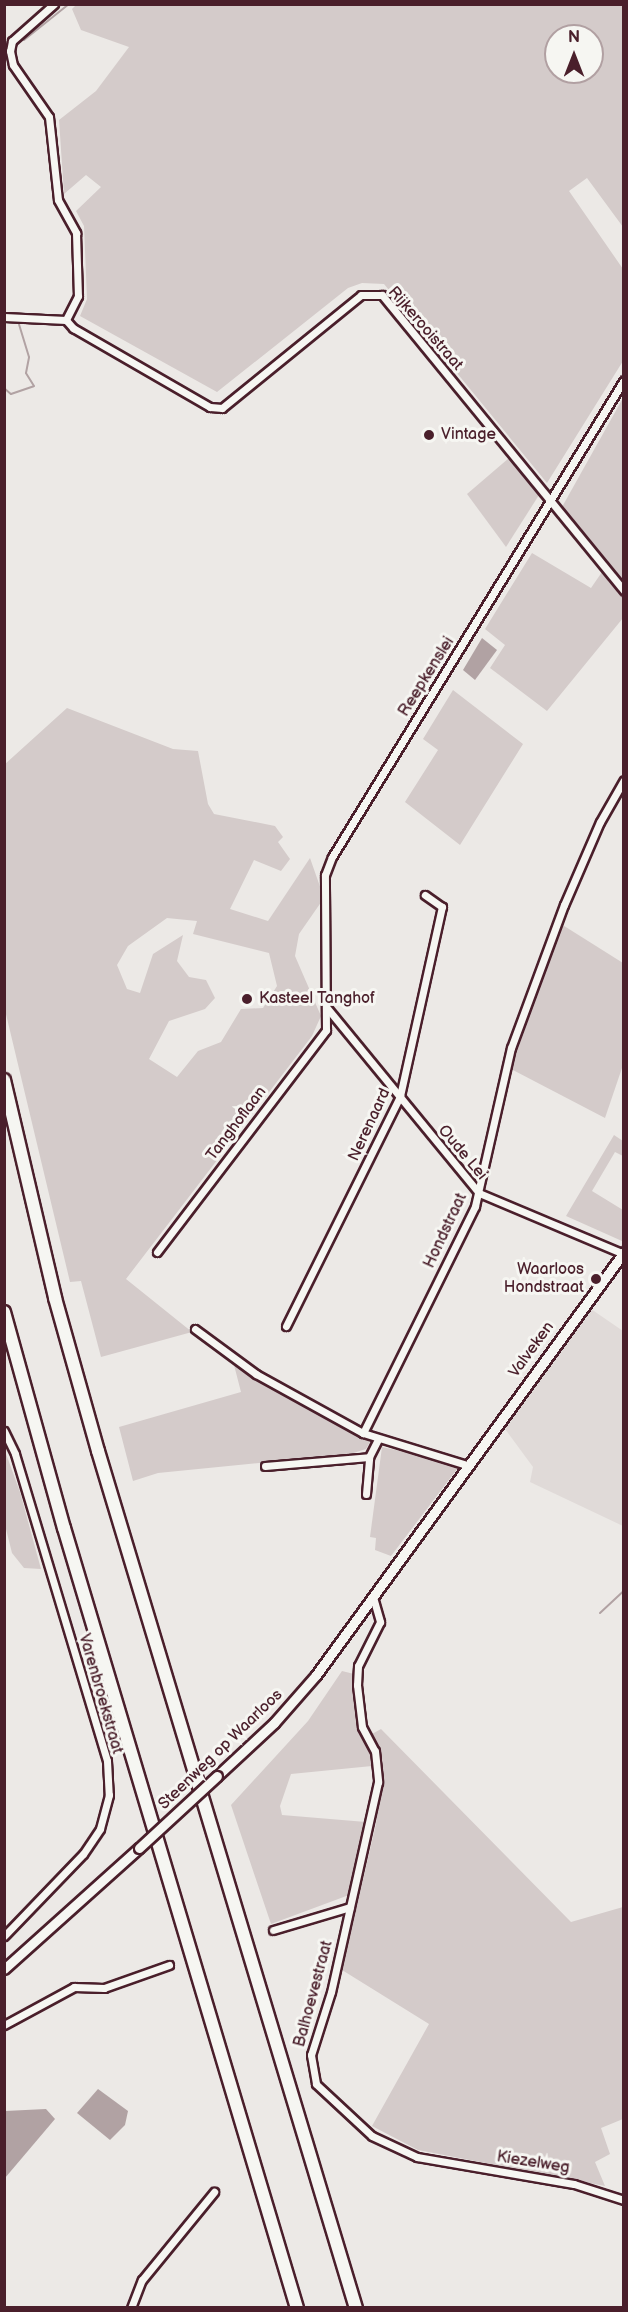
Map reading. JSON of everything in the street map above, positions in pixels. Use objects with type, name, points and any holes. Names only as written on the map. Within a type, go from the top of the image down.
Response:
[{"type":"highway","points":[[4,1080],[55,1298],[95,1440],[356,2307]]},
{"type":"highway","points":[[4,1312],[64,1528],[297,2307]]},
{"type":"street","points":[[4,317],[66,320],[78,296],[76,233],[58,200],[49,117],[13,65],[10,51],[12,41],[54,4]]},
{"type":"street","name":"Rijkerooistraat","points":[[66,320],[73,328],[210,407],[222,408],[361,295],[373,292],[382,295],[624,591]]},
{"type":"street","name":"Reepkenslei","points":[[327,1008],[325,875],[332,857],[624,380]]},
{"type":"street","name":"Hondstraat","points":[[363,1433],[478,1193],[511,1048],[564,905],[600,822],[624,780]]},
{"type":"street","name":"Nerenaard","points":[[286,1326],[400,1096],[442,907],[425,895]]},
{"type":"street","name":"Oude Lei","points":[[327,1008],[400,1096],[447,1160],[478,1193],[623,1253]]},
{"type":"street","name":"Tanghoflaan","points":[[157,1252],[326,1030],[327,1008]]},
{"type":"street","name":"Valveken","points":[[467,1464],[623,1253]]},
{"type":"street","points":[[195,1329],[256,1374],[363,1433],[467,1464]]},
{"type":"street","name":"Varenbroekstraat","points":[[4,1431],[15,1454],[107,1761],[109,1795],[100,1829],[83,1854],[4,1936]]},
{"type":"street","points":[[366,1494],[369,1457],[378,1439]]},
{"type":"street","points":[[265,1466],[369,1457]]},
{"type":"street","name":"Steenweg op Waarloos","points":[[4,1969],[274,1723],[316,1675],[467,1464]]},
{"type":"street","name":"Balhoevestraat","points":[[373,1598],[380,1622],[358,1666],[357,1685],[362,1727],[375,1751],[378,1782],[331,1992],[311,2055],[316,2084],[372,2136],[436,2163]]},
{"type":"street","name":"Balhoevestraat","points":[[273,1930],[350,1907]]},
{"type":"street","points":[[4,2025],[74,1988],[104,1988],[169,1965]]},
{"type":"street","name":"Kiezelweg","points":[[436,2163],[574,2184],[624,2200]]},
{"type":"street","points":[[131,2307],[142,2280],[214,2192]]},
{"type":"street","points":[[615,2196],[624,2193]]},
{"type":"shaded area","points":[[76,5],[623,5],[623,227],[587,178],[569,191],[623,269],[623,361],[547,483],[384,284],[362,283],[348,288],[217,392],[80,316],[87,299],[84,226],[76,211],[101,187],[86,175],[64,194],[59,120],[96,91],[129,47],[81,30],[72,9]]},
{"type":"shaded area","points":[[623,398],[623,585],[562,507]]},
{"type":"shaded area","points":[[509,458],[539,495],[506,547],[467,494]]},
{"type":"shaded area","points":[[532,553],[591,588],[602,572],[623,598],[623,618],[547,711],[490,668],[505,645],[485,629]]},
{"type":"shaded area","points":[[482,638],[497,650],[475,680],[463,670]]},
{"type":"shaded area","points":[[453,690],[523,744],[460,845],[405,802],[438,750],[423,739]]},
{"type":"shaded area","points":[[67,708],[173,749],[198,751],[208,804],[214,814],[275,826],[283,837],[278,842],[290,859],[281,871],[254,860],[230,909],[268,921],[310,858],[324,898],[299,934],[295,956],[321,1016],[312,1036],[126,1279],[192,1332],[101,1357],[81,1281],[70,1282],[5,1010],[4,765]],"holes":[[[167,918],[197,921],[193,934],[269,953],[277,986],[263,1008],[241,1009],[221,1042],[198,1051],[177,1077],[149,1059],[169,1021],[205,1009],[215,998],[206,980],[189,977],[177,961],[183,935],[153,954],[140,993],[127,989],[117,965],[128,946]]]},
{"type":"shaded area","points":[[561,924],[623,963],[623,1065],[605,1118],[511,1069]]},
{"type":"shaded area","points":[[614,1135],[623,1141],[623,1156],[615,1152],[592,1191],[623,1210],[622,1241],[566,1216]]},
{"type":"shaded area","points":[[591,1309],[623,1331],[623,1526],[530,1482],[533,1467],[505,1429]]},
{"type":"shaded area","points":[[234,1365],[370,1442],[366,1449],[350,1454],[158,1473],[133,1481],[119,1427],[241,1392]]},
{"type":"shaded area","points":[[382,1447],[450,1462],[458,1468],[391,1556],[375,1550],[376,1538],[370,1537]]},
{"type":"shaded area","points":[[5,1451],[20,1492],[41,1569],[24,1568],[12,1553],[5,1525]]},
{"type":"shaded area","points":[[342,1671],[354,1674],[357,1719],[371,1752],[372,1766],[291,1774],[280,1806],[282,1815],[366,1822],[349,1895],[271,1924],[231,1805],[308,1721]]},
{"type":"shaded area","points":[[381,1729],[571,1922],[623,1907],[623,2119],[601,2128],[610,2154],[595,2162],[605,2186],[418,2150],[372,2126],[429,2024],[342,1970],[376,1824],[383,1761],[372,1734]]},
{"type":"shaded area","points":[[98,2089],[128,2111],[125,2125],[110,2140],[77,2113]]},
{"type":"shaded area","points":[[46,2109],[55,2119],[5,2178],[5,2111]]},
{"type":"waterway","points":[[24,40],[69,4]]},
{"type":"waterway","points":[[4,388],[11,394],[34,386],[26,373],[29,357],[19,325]]},
{"type":"waterway","points":[[600,1613],[624,1591]]},
{"type":"place","name":"Vintage","points":[[429,435]]},
{"type":"place","name":"Kasteel Tanghof","points":[[247,999]]},
{"type":"place","name":"Waarloos Hondstraat","points":[[596,1279]]}]
